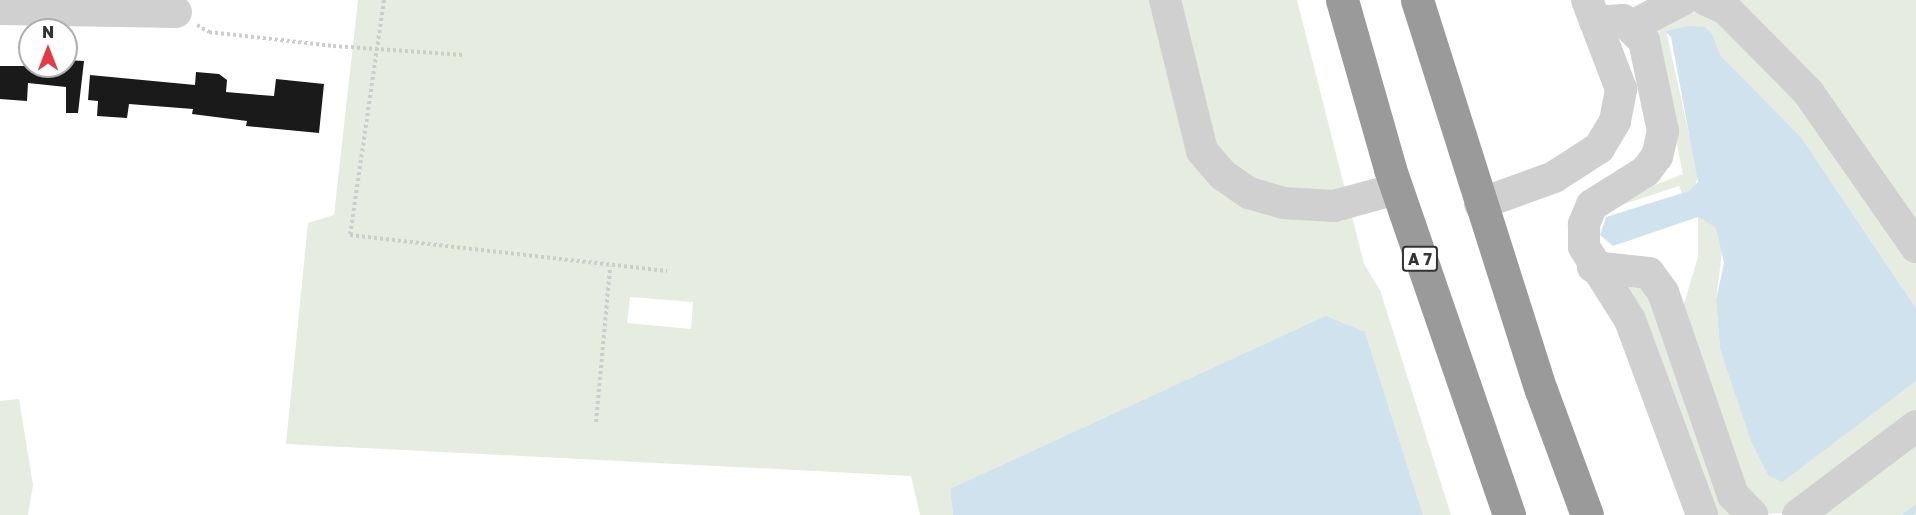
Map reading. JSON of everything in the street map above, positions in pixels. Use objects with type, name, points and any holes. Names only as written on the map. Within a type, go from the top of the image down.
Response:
[{"type":"highway","name":"A 7","points":[[1342,0],[1396,189],[1509,515]]},
{"type":"highway","points":[[1417,0],[1480,204],[1587,515]]},
{"type":"street","points":[[1165,0],[1202,151],[1223,175],[1249,193],[1283,203],[1334,206],[1396,189]]},
{"type":"street","points":[[1634,25],[1682,0]]},
{"type":"street","points":[[1706,0],[1726,9],[1808,92],[1916,247]]},
{"type":"street","points":[[0,9],[176,12]]},
{"type":"street","points":[[1480,204],[1554,177],[1599,148],[1621,106],[1621,90],[1591,11]]},
{"type":"street","points":[[1591,11],[1634,25],[1644,41],[1660,99],[1662,142],[1646,171],[1592,205],[1584,224],[1584,247],[1593,267],[1630,320],[1702,515]]},
{"type":"street","points":[[1593,267],[1632,267],[1649,273],[1658,284],[1733,495],[1752,515]]},
{"type":"street","points":[[1798,515],[1916,426]]},
{"type":"path","points":[[384,0],[350,235],[667,272]]},
{"type":"path","points":[[176,12],[209,32],[375,51],[464,55]]},
{"type":"path","points":[[596,422],[610,267]]},
{"type":"shaded area","points":[[358,0],[1297,0],[1364,264],[1380,290],[1451,515],[1423,515],[1365,332],[950,489],[953,515],[920,515],[911,476],[286,444],[308,223],[334,215]],"holes":[[[630,297],[693,302],[691,329],[627,323]]]},
{"type":"shaded area","points":[[1725,0],[1916,0],[1916,236]]},
{"type":"shaded area","points":[[1702,5],[1803,96],[1916,260],[1916,308],[1801,137],[1721,56],[1712,34],[1666,30],[1698,175],[1695,188],[1682,194],[1679,186],[1600,212],[1622,198],[1683,174],[1655,36],[1663,19]]},
{"type":"shaded area","points":[[1698,217],[1716,228],[1723,244],[1716,300],[1720,349],[1768,475],[1916,381],[1916,417],[1790,512],[1769,514],[1752,506],[1683,307],[1698,257]]},
{"type":"shaded area","points":[[1608,270],[1641,276],[1739,515],[1712,515]]},
{"type":"shaded area","points":[[19,399],[33,485],[28,515],[0,515],[0,401]]},
{"type":"shaded area","points":[[1916,435],[1916,515],[1815,515]]},
{"type":"water","points":[[1688,26],[1705,27],[1712,34],[1721,56],[1801,137],[1916,308],[1916,381],[1782,482],[1768,475],[1751,441],[1720,349],[1716,300],[1724,263],[1716,228],[1698,217],[1613,246],[1600,235],[1606,217],[1689,191],[1698,182],[1671,37],[1665,31]]},
{"type":"water","points":[[1326,316],[1365,332],[1423,515],[953,515],[950,489]]},
{"type":"building","points":[[78,61],[84,61],[78,113],[66,113],[66,87],[28,83],[27,101],[0,99],[0,66],[18,66],[18,78],[78,78]]},
{"type":"building","points":[[196,72],[219,74],[227,80],[226,92],[274,96],[276,79],[324,84],[319,133],[246,126],[247,121],[192,114],[193,109],[129,104],[127,118],[97,116],[98,101],[88,100],[90,75],[195,85]]},
{"type":"waterway","points":[[1906,515],[1916,508]]}]
